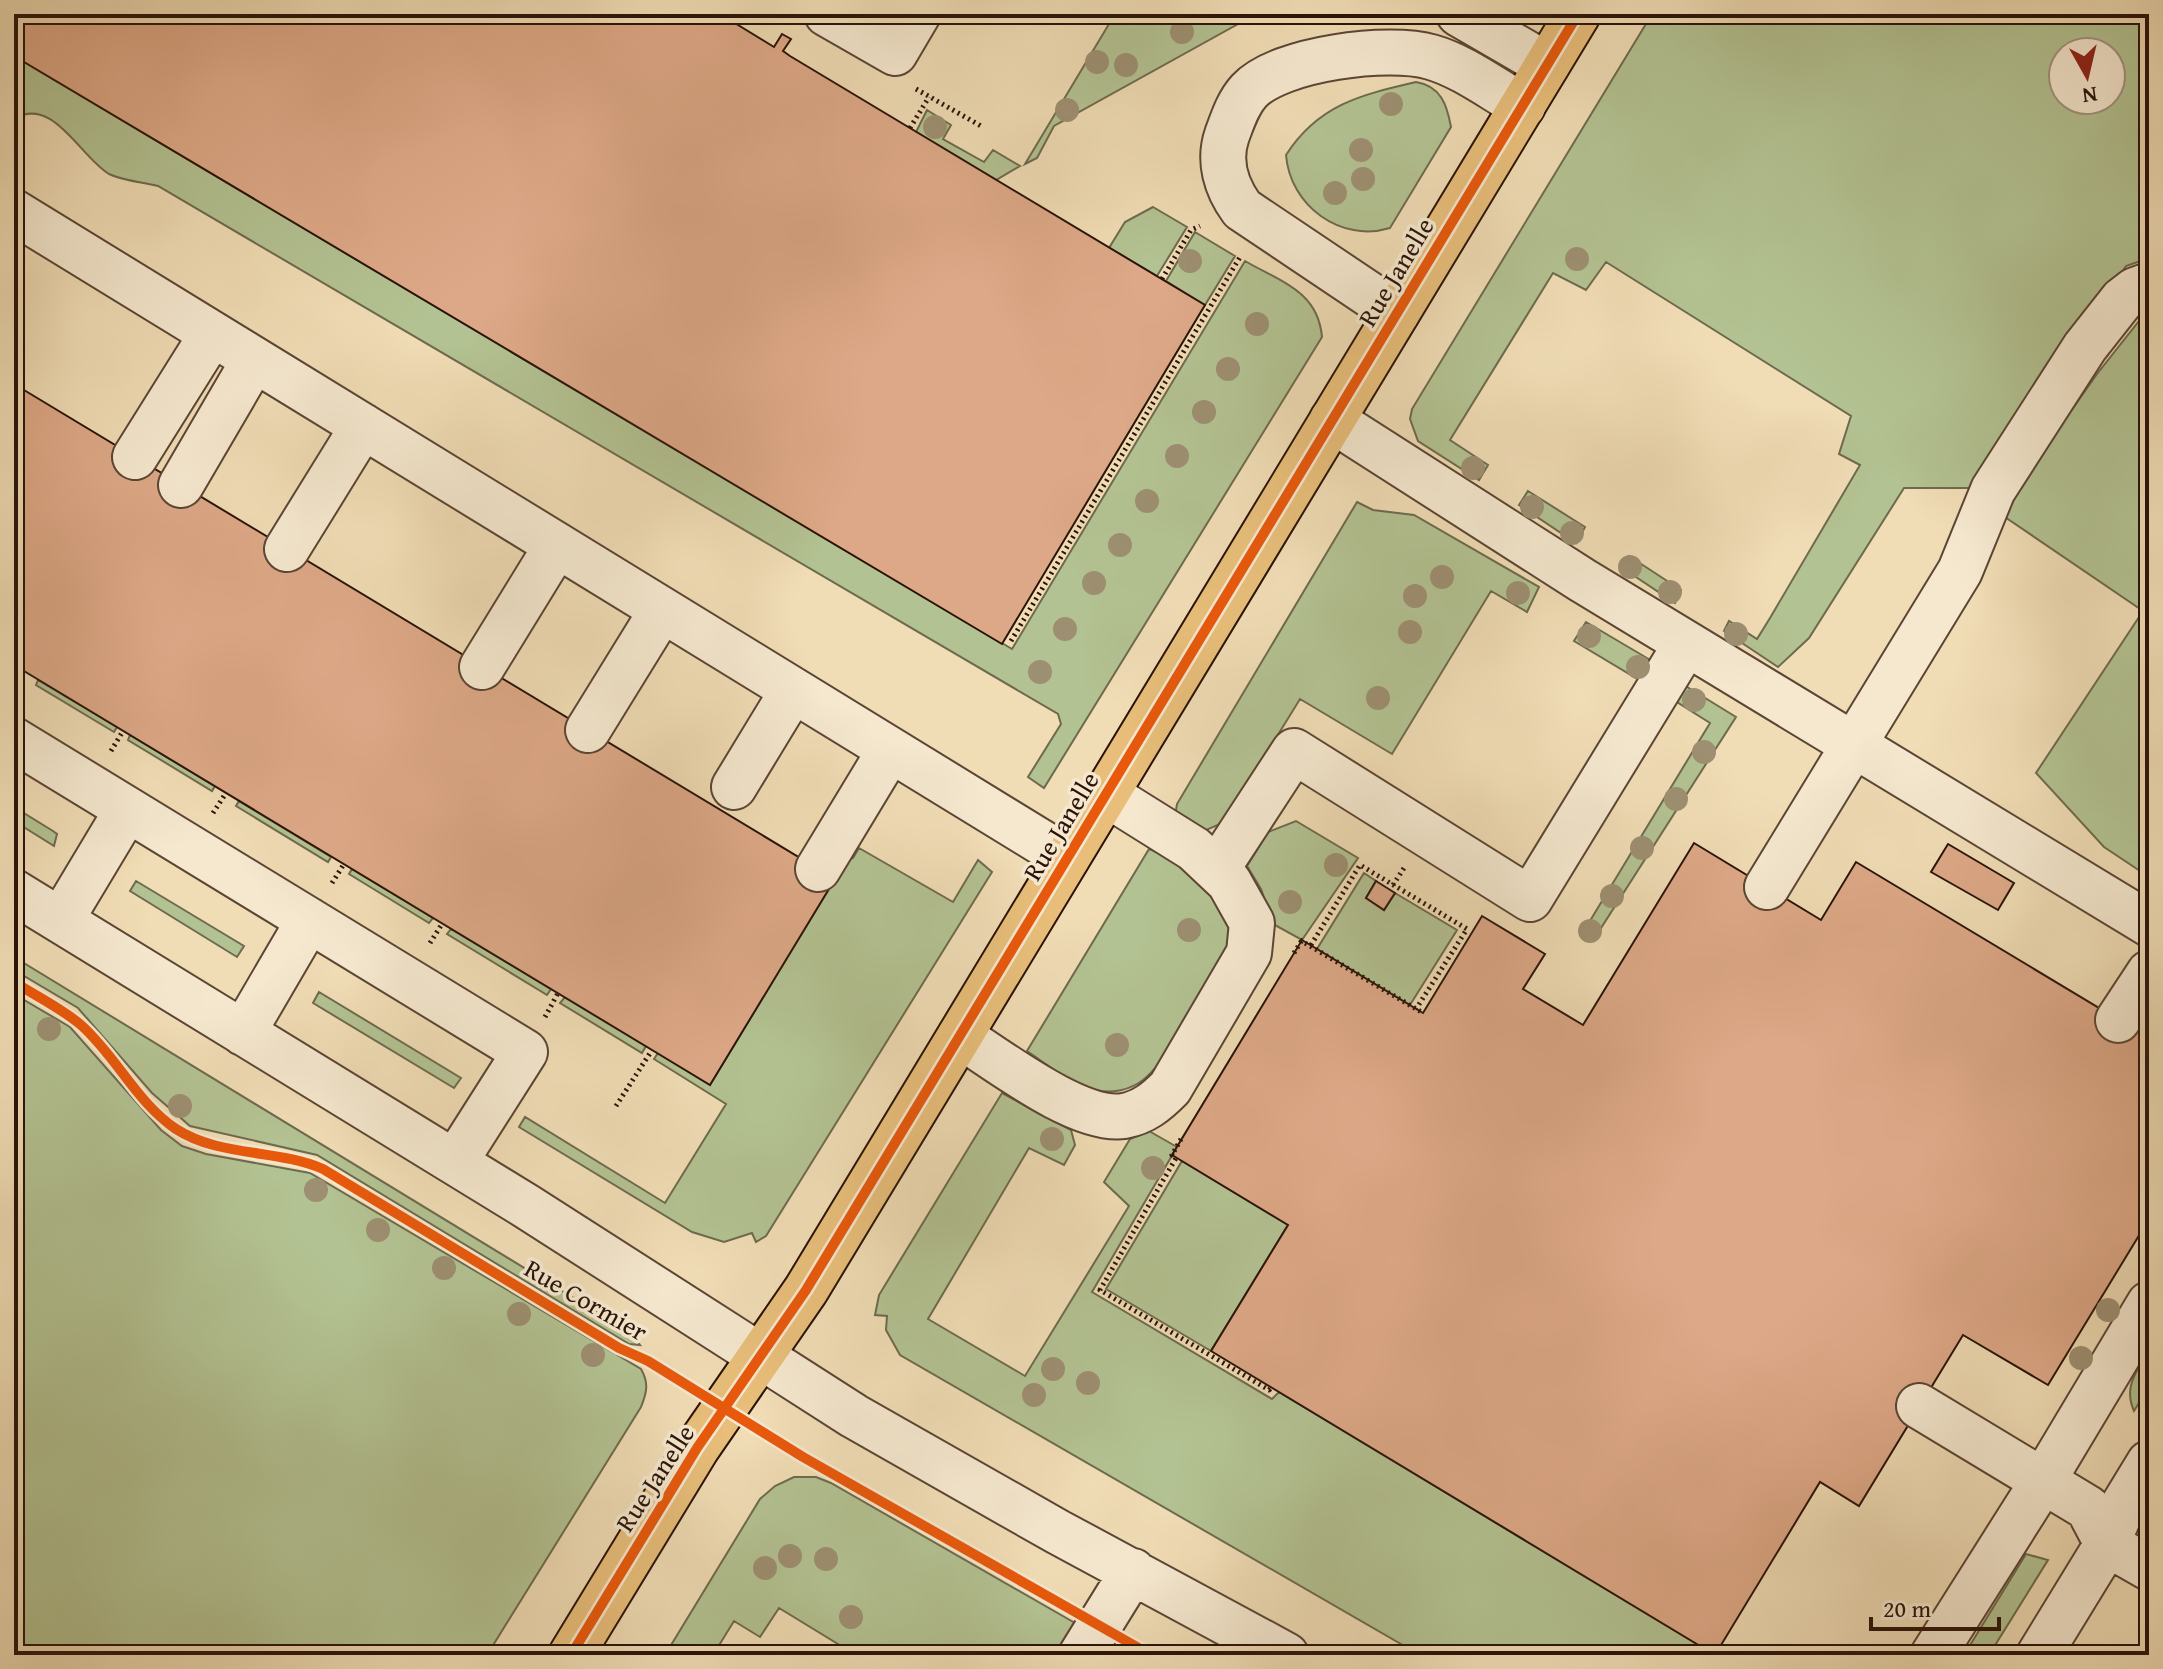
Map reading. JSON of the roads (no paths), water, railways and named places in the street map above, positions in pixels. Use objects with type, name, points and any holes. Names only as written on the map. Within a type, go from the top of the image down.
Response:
[{"type":"main road","name":"Rue Janelle","points":[[571,1655],[697,1448],[762,1358],[960,1036],[1578,14]]},
{"type":"street","points":[[827,14],[895,53],[918,14]]},
{"type":"street","points":[[1459,14],[1547,65]]},
{"type":"street","points":[[1397,313],[1242,209],[1230,192],[1224,169],[1224,145],[1235,113],[1250,90],[1272,76],[1305,64],[1398,53],[1431,57],[1523,106]]},
{"type":"street","points":[[14,212],[1067,858]]},
{"type":"street","points":[[1767,887],[1960,571],[1993,490],[2085,347],[2122,300],[2135,290],[2149,285]]},
{"type":"street","points":[[135,457],[212,334]]},
{"type":"street","points":[[181,485],[254,360]]},
{"type":"street","points":[[1332,420],[1686,644],[2149,924]]},
{"type":"street","points":[[287,549],[363,426]]},
{"type":"street","points":[[482,667],[557,545]]},
{"type":"street","points":[[588,730],[662,610]]},
{"type":"street","points":[[1217,869],[1294,751],[1530,899],[1686,644]]},
{"type":"street","points":[[734,787],[793,690]]},
{"type":"street","points":[[14,740],[525,1052],[455,1162]]},
{"type":"street","points":[[818,869],[890,750]]},
{"type":"street","points":[[960,1036],[1086,1110],[1115,1116],[1153,1105],[1170,1088],[1249,953],[1252,923],[1229,882],[1217,869],[1194,849],[1106,794]]},
{"type":"street","points":[[61,920],[127,810]]},
{"type":"street","name":"Rue Cormier","points":[[14,892],[455,1162],[854,1416],[1133,1571],[1269,1651]]},
{"type":"street","points":[[243,1033],[309,920]]},
{"type":"street","points":[[2118,1020],[2149,973]]},
{"type":"street","points":[[1933,1655],[2043,1481],[2149,1304]]},
{"type":"street","points":[[1919,1406],[2088,1508],[2107,1544],[2149,1568]]},
{"type":"street","points":[[2039,1655],[2107,1544],[2124,1504],[2149,1463]]},
{"type":"street","points":[[1081,1655],[1133,1571]]}]
